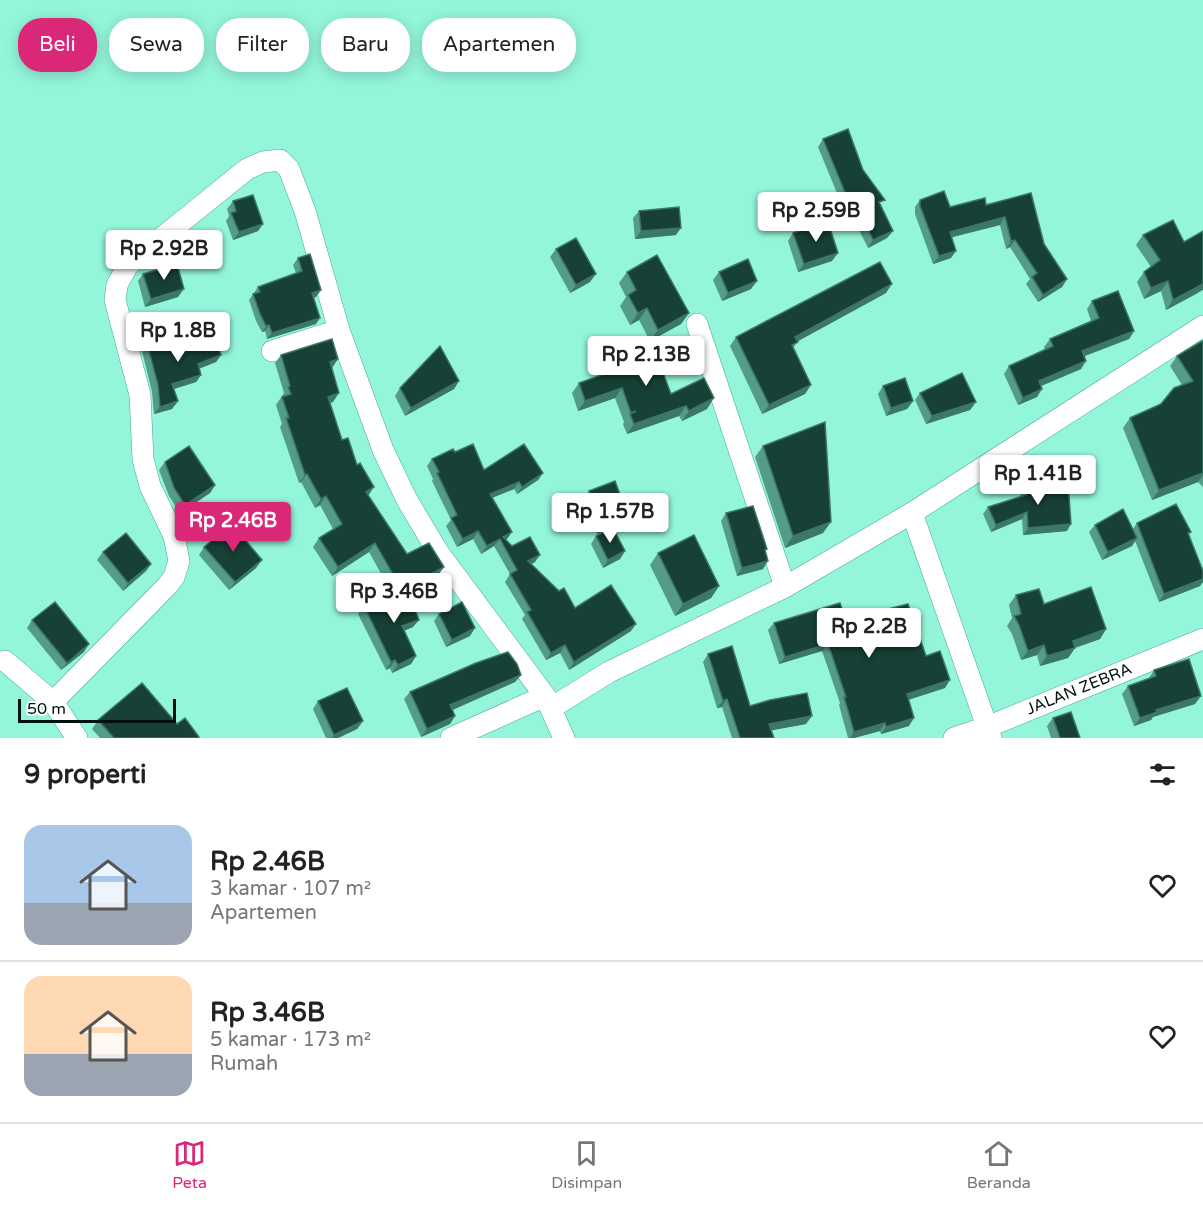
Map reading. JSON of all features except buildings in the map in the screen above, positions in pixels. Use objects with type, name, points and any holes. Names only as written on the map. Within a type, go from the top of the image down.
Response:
[{"type":"street","points":[[53,702],[167,586],[174,577],[179,561],[174,536],[150,486],[143,459],[140,395],[115,300],[117,285],[128,265],[247,169],[263,162],[280,160],[289,169],[305,211],[339,330],[382,450],[407,500],[438,552],[548,702],[564,738]]},
{"type":"street","points":[[697,324],[785,588]]},
{"type":"street","points":[[451,738],[548,702],[785,588],[912,513],[1203,326]]},
{"type":"street","points":[[272,351],[339,330]]},
{"type":"street","points":[[912,513],[989,732]]},
{"type":"street","name":"JALAN ZEBRA","points":[[954,738],[989,732],[1203,639]]},
{"type":"street","points":[[5,661],[53,702],[77,738]]}]
